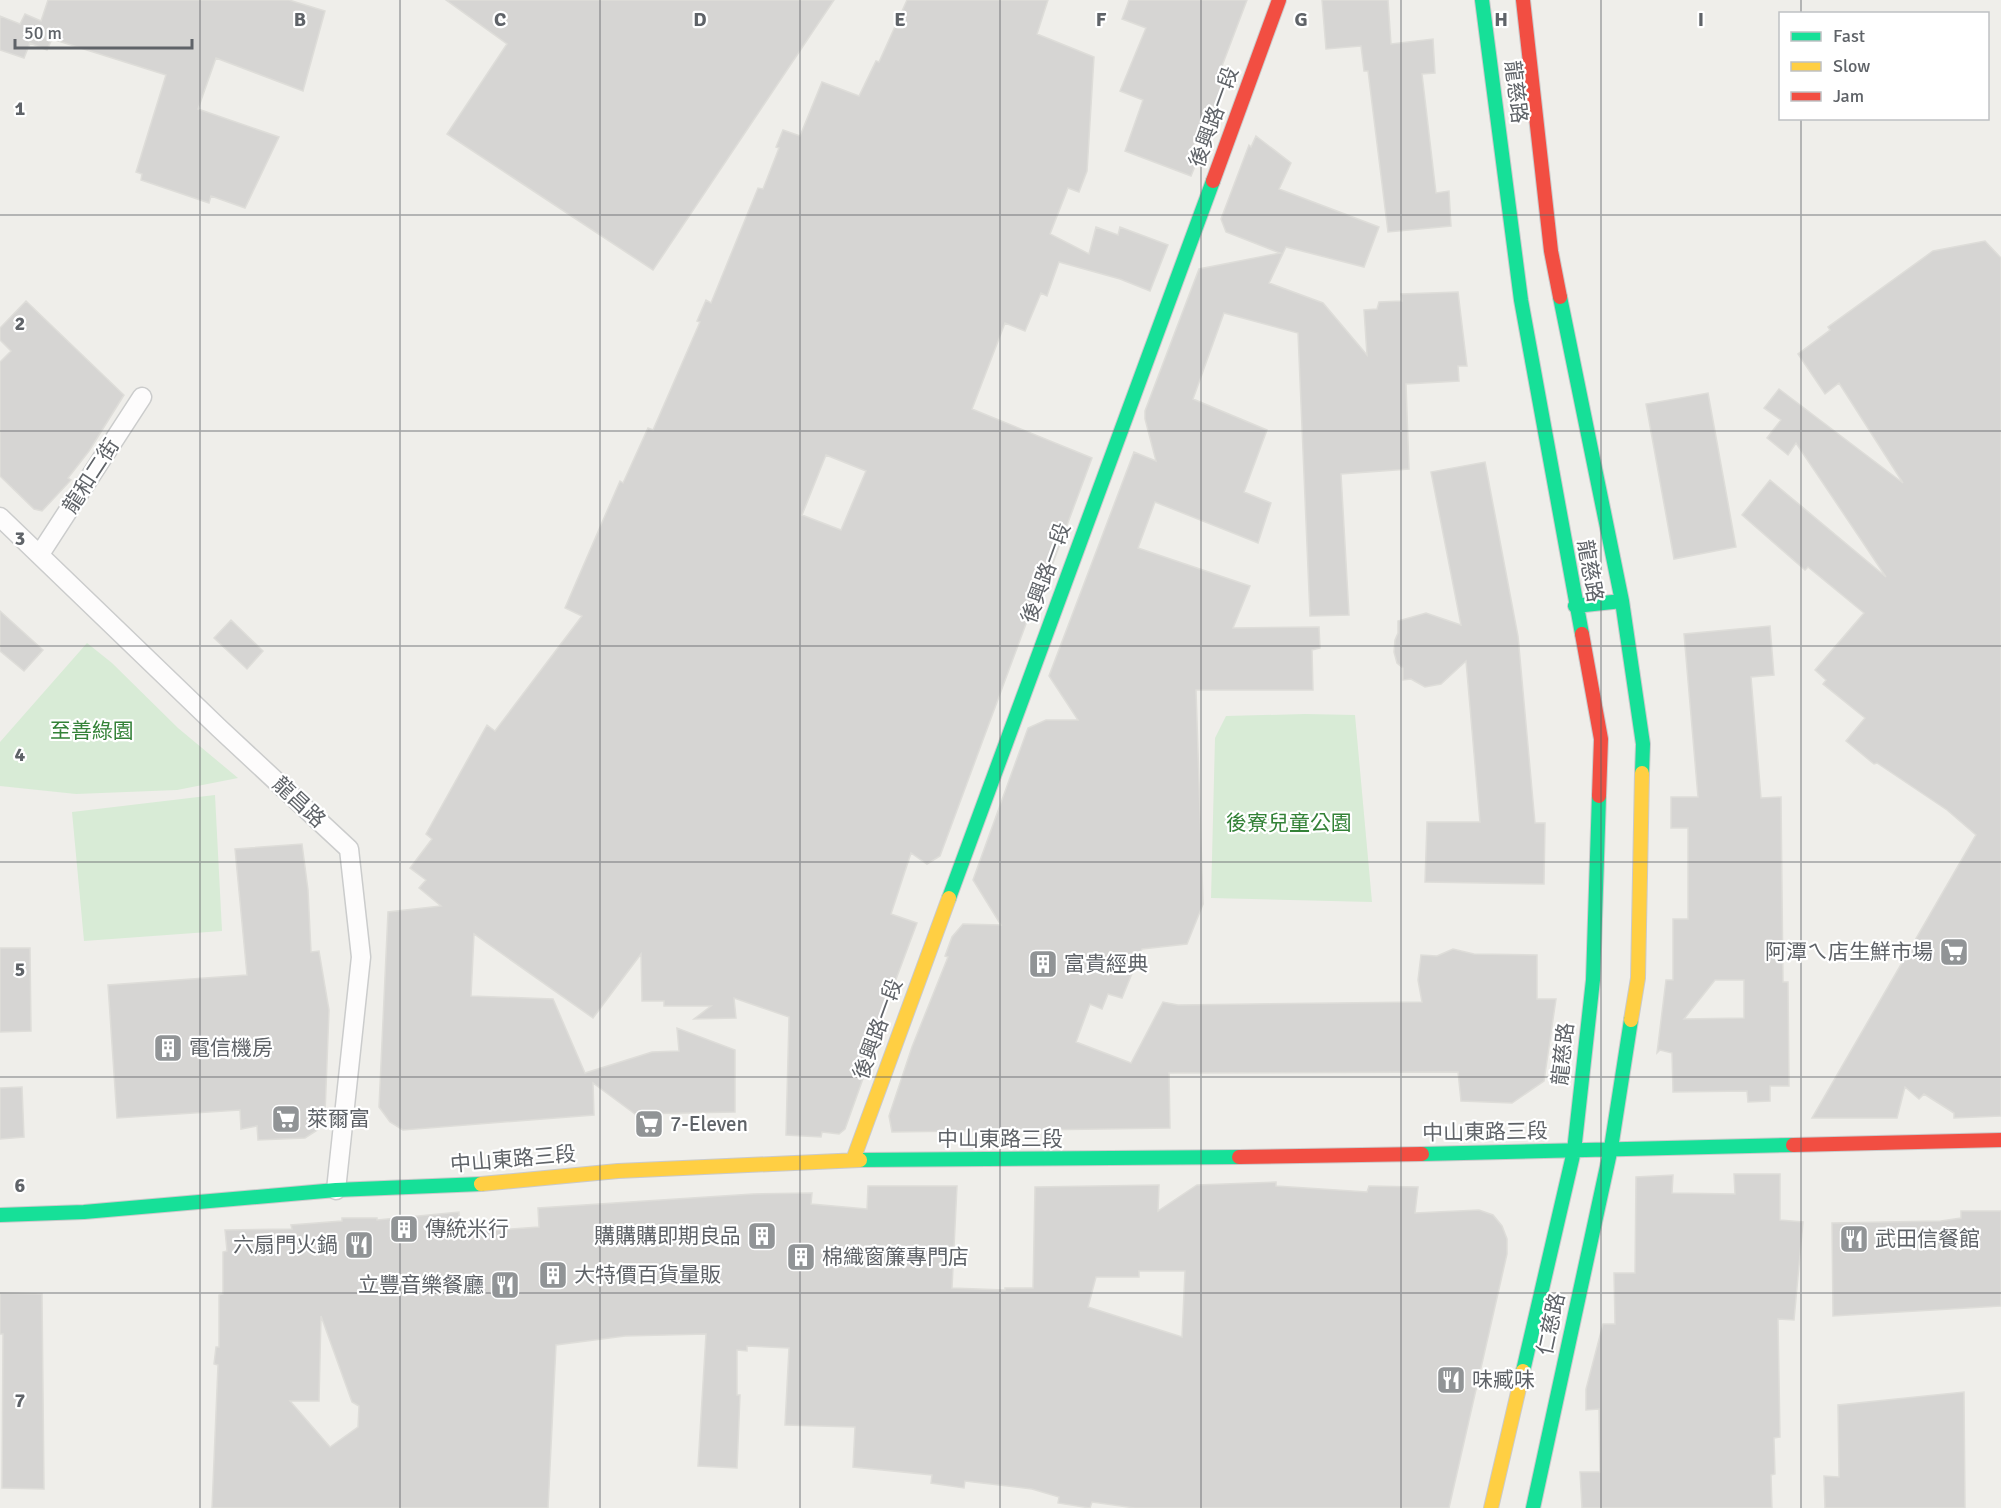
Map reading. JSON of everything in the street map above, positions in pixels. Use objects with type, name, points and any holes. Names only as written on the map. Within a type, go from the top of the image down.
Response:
[{"type":"street","name":"後興路一段","points":[[853,1160],[1279,0]]},
{"type":"street","name":"龍慈路","points":[[1482,0],[1521,300],[1601,739],[1593,980],[1574,1151]]},
{"type":"street","name":"龍慈路","points":[[1523,0],[1551,251],[1622,601],[1643,744],[1638,966],[1611,1148]]},
{"type":"street","name":"龍和二街","points":[[40,554],[142,397]]},
{"type":"street","name":"龍昌路","points":[[0,517],[219,728],[350,849],[360,957],[336,1190]]},
{"type":"street","points":[[1575,606],[1622,601]]},
{"type":"street","name":"中山東路三段","points":[[0,1215],[84,1212],[336,1190],[480,1184],[618,1171],[853,1160],[1198,1158],[1574,1151],[1611,1148],[1792,1147],[2001,1140]]},
{"type":"street","name":"仁慈路","points":[[1533,1508],[1611,1148]]},
{"type":"street","name":"仁慈路","points":[[1491,1508],[1574,1151]]},
{"type":"green space","name":"至善綠園","points":[[87,643],[112,663],[178,728],[238,778],[177,790],[76,794],[0,786],[0,742]]},
{"type":"green space","name":"後寮兒童公園","points":[[1355,715],[1372,902],[1211,898],[1215,738],[1226,716]]},
{"type":"green space","points":[[215,795],[222,931],[84,941],[72,812]]},
{"type":"building","points":[[48,0],[289,0],[325,11],[303,91],[216,58],[198,109],[279,137],[245,208],[211,196],[209,203],[141,180],[142,174],[136,172],[166,75],[52,39],[47,50],[30,43],[24,58],[0,50],[0,16],[20,24],[25,14],[41,21]]},
{"type":"building","points":[[446,0],[834,0],[653,270],[447,134],[507,44]]},
{"type":"building","points":[[907,0],[1048,0],[1037,34],[1094,57],[1087,171],[1079,192],[1068,188],[1050,234],[1089,254],[1096,227],[1118,235],[1120,227],[1168,245],[1150,291],[1120,279],[1059,262],[1047,296],[1041,293],[1025,331],[1005,323],[972,409],[1092,458],[1044,587],[1040,586],[940,856],[927,864],[911,853],[891,914],[917,923],[861,1073],[865,1073],[845,1129],[839,1134],[822,1132],[821,1137],[786,1135],[789,1017],[734,998],[736,1018],[694,1019],[711,1006],[664,1006],[664,1001],[642,1001],[641,954],[593,1018],[474,934],[471,996],[553,999],[585,1073],[652,1052],[679,1051],[677,1028],[735,1050],[735,1112],[635,1114],[593,1083],[594,1115],[403,1130],[390,1122],[379,1107],[388,912],[441,906],[419,888],[426,880],[410,868],[432,839],[426,834],[487,725],[495,731],[582,616],[565,608],[620,481],[623,483],[648,428],[653,430],[700,322],[697,321],[706,300],[711,303],[758,188],[763,189],[779,148],[776,147],[783,130],[800,136],[822,82],[859,96],[876,61],[879,62]],"holes":[[[826,455],[866,471],[841,530],[802,515]]]},
{"type":"building","points":[[1129,0],[1247,0],[1219,74],[1226,76],[1216,108],[1209,105],[1190,156],[1198,159],[1191,176],[1125,151],[1143,100],[1120,91],[1146,28],[1122,19]]},
{"type":"building","points":[[1322,0],[1388,0],[1391,44],[1433,39],[1435,73],[1422,74],[1436,193],[1449,191],[1451,226],[1388,232],[1368,71],[1364,71],[1361,46],[1326,49]]},
{"type":"building","points":[[1256,136],[1291,163],[1279,189],[1379,227],[1364,267],[1286,247],[1269,283],[1323,303],[1367,355],[1364,310],[1377,309],[1379,302],[1402,301],[1401,294],[1458,292],[1467,366],[1458,366],[1459,381],[1406,384],[1409,469],[1341,474],[1349,615],[1310,616],[1298,333],[1224,313],[1193,399],[1267,430],[1244,492],[1271,503],[1258,543],[1155,502],[1138,548],[1250,586],[1233,628],[1319,627],[1320,648],[1312,650],[1313,690],[1196,690],[1203,904],[1187,944],[1142,949],[1122,998],[1108,994],[1102,1009],[1090,1004],[1076,1042],[1131,1063],[1163,1002],[1178,1005],[1422,1002],[1418,980],[1421,955],[1437,956],[1453,949],[1474,954],[1537,955],[1537,999],[1556,999],[1544,1081],[1512,1103],[1461,1101],[1458,1072],[1169,1073],[1170,1128],[892,1132],[889,1116],[912,1047],[948,957],[945,956],[952,937],[963,924],[1001,925],[973,880],[1028,728],[1046,720],[1078,720],[1049,676],[1134,452],[1156,461],[1145,411],[1199,269],[1280,253],[1226,232],[1221,219],[1249,145],[1251,147]]},
{"type":"building","points":[[1985,241],[2001,258],[2001,1116],[1954,1118],[1954,1113],[1924,1094],[1919,1099],[1905,1087],[1897,1118],[1812,1118],[1976,835],[1947,810],[1877,763],[1874,764],[1846,741],[1865,718],[1823,684],[1826,680],[1815,670],[1864,613],[1808,567],[1805,570],[1742,515],[1770,480],[1886,577],[1796,443],[1788,455],[1767,438],[1781,420],[1764,408],[1779,389],[1903,483],[1839,383],[1825,394],[1798,354],[1830,330],[1828,327],[1933,251]]},
{"type":"building","points":[[26,301],[124,395],[89,451],[68,478],[71,480],[42,511],[34,509],[0,476],[0,362],[11,351],[0,340],[0,328]]},
{"type":"building","points":[[1708,393],[1736,547],[1674,559],[1646,404]]},
{"type":"building","points":[[1485,462],[1518,636],[1535,823],[1545,823],[1544,884],[1425,882],[1427,822],[1480,822],[1466,661],[1441,684],[1425,687],[1411,679],[1403,680],[1403,668],[1397,663],[1394,652],[1395,640],[1398,633],[1398,621],[1426,613],[1461,625],[1431,472]]},
{"type":"building","points":[[0,611],[43,650],[24,671],[0,651]]},
{"type":"building","points":[[231,620],[263,651],[247,669],[214,638]]},
{"type":"building","points":[[1770,626],[1774,675],[1751,677],[1761,798],[1781,797],[1783,982],[1788,982],[1789,1086],[1770,1086],[1770,1101],[1748,1102],[1747,1091],[1673,1092],[1672,1053],[1660,1050],[1657,1053],[1666,980],[1673,980],[1673,919],[1688,919],[1688,828],[1671,828],[1671,797],[1698,797],[1684,634]],"holes":[[[1715,980],[1744,980],[1744,1018],[1684,1019]]]},
{"type":"building","points":[[302,844],[308,890],[311,952],[319,951],[329,1010],[325,1114],[319,1129],[305,1138],[258,1140],[257,1126],[241,1129],[240,1110],[117,1118],[108,985],[247,975],[235,849]]},
{"type":"building","points":[[0,948],[30,948],[31,1031],[0,1032]]},
{"type":"building","points":[[22,1087],[24,1137],[0,1139],[0,1088]]},
{"type":"building","points":[[1734,1174],[1780,1174],[1780,1220],[1803,1222],[1794,1320],[1778,1319],[1780,1437],[1774,1438],[1775,1474],[1771,1475],[1772,1508],[1582,1508],[1580,1472],[1600,1472],[1599,1409],[1586,1410],[1586,1389],[1603,1324],[1615,1324],[1614,1273],[1635,1273],[1636,1177],[1673,1175],[1672,1193],[1735,1194]]},
{"type":"building","points":[[1276,1182],[1276,1186],[1367,1192],[1369,1186],[1418,1187],[1415,1213],[1479,1210],[1493,1215],[1502,1226],[1507,1239],[1507,1254],[1449,1508],[1135,1508],[1092,1502],[1090,1508],[1058,1503],[1059,1497],[1032,1489],[965,1481],[964,1488],[931,1483],[932,1475],[853,1467],[855,1427],[785,1425],[789,1348],[747,1346],[747,1351],[737,1350],[737,1395],[740,1395],[737,1468],[698,1466],[706,1334],[625,1336],[556,1345],[548,1508],[212,1508],[218,1365],[214,1364],[216,1347],[219,1347],[219,1295],[223,1294],[223,1252],[227,1251],[225,1230],[292,1229],[291,1225],[342,1221],[342,1218],[377,1218],[377,1220],[459,1212],[460,1233],[539,1227],[538,1208],[753,1194],[812,1193],[811,1204],[867,1209],[868,1186],[957,1186],[952,1288],[1005,1290],[1005,1288],[1033,1288],[1035,1187],[1159,1185],[1158,1211],[1197,1185]],"holes":[[[1139,1271],[1185,1271],[1182,1337],[1088,1307],[1096,1277],[1139,1277]],[[321,1316],[352,1402],[359,1406],[358,1427],[330,1447],[290,1401],[319,1401]]]},
{"type":"building","points":[[1961,1211],[2001,1211],[2001,1306],[1833,1316],[1832,1223],[1941,1221],[1961,1218]]},
{"type":"building","points":[[0,1293],[42,1294],[44,1489],[2,1488],[3,1334],[0,1334]]},
{"type":"building","points":[[1964,1392],[1965,1508],[1825,1508],[1824,1476],[1839,1477],[1838,1405]]},
{"type":"traffic: fast","points":[[1482,0],[1521,300],[1582,634]]},
{"type":"traffic: fast","points":[[949,898],[1213,181]]},
{"type":"traffic: fast","points":[[1560,297],[1622,601],[1643,744],[1642,773]]},
{"type":"traffic: fast","points":[[1575,606],[1622,601]]},
{"type":"traffic: fast","points":[[1523,1371],[1574,1151],[1593,980],[1599,796]]},
{"type":"traffic: fast","points":[[1533,1508],[1611,1148],[1631,1020]]},
{"type":"traffic: fast","points":[[1422,1154],[1793,1145]]},
{"type":"traffic: fast","points":[[860,1160],[1239,1157]]},
{"type":"traffic: fast","points":[[0,1215],[84,1212],[336,1190],[481,1184]]},
{"type":"traffic: slow","points":[[1631,1020],[1638,978],[1642,773]]},
{"type":"traffic: slow","points":[[853,1160],[949,898]]},
{"type":"traffic: slow","points":[[481,1184],[618,1171],[860,1160]]},
{"type":"traffic: slow","points":[[1491,1508],[1523,1371]]},
{"type":"traffic: jam","points":[[1213,181],[1279,0]]},
{"type":"traffic: jam","points":[[1523,0],[1551,251],[1560,297]]},
{"type":"traffic: jam","points":[[1582,634],[1601,739],[1599,796]]},
{"type":"traffic: jam","points":[[1793,1145],[2001,1140]]},
{"type":"traffic: jam","points":[[1239,1157],[1422,1154]]},
{"type":"place","name":"阿潭ㄟ店生鮮市場","points":[[1954,952]]},
{"type":"place","name":"富貴經典","points":[[1043,964]]},
{"type":"place","name":"電信機房","points":[[168,1048]]},
{"type":"place","name":"萊爾富","points":[[286,1119]]},
{"type":"place","name":"7-Eleven","points":[[649,1124]]},
{"type":"place","name":"傳統米行","points":[[404,1229]]},
{"type":"place","name":"購購購即期良品","points":[[762,1236]]},
{"type":"place","name":"武田信餐館","points":[[1854,1239]]},
{"type":"place","name":"六扇門火鍋","points":[[359,1245]]},
{"type":"place","name":"棉織窗簾專門店","points":[[801,1257]]},
{"type":"place","name":"大特價百貨量販","points":[[553,1275]]},
{"type":"place","name":"立豐音樂餐廳","points":[[505,1285]]},
{"type":"place","name":"味臧味","points":[[1451,1380]]}]
